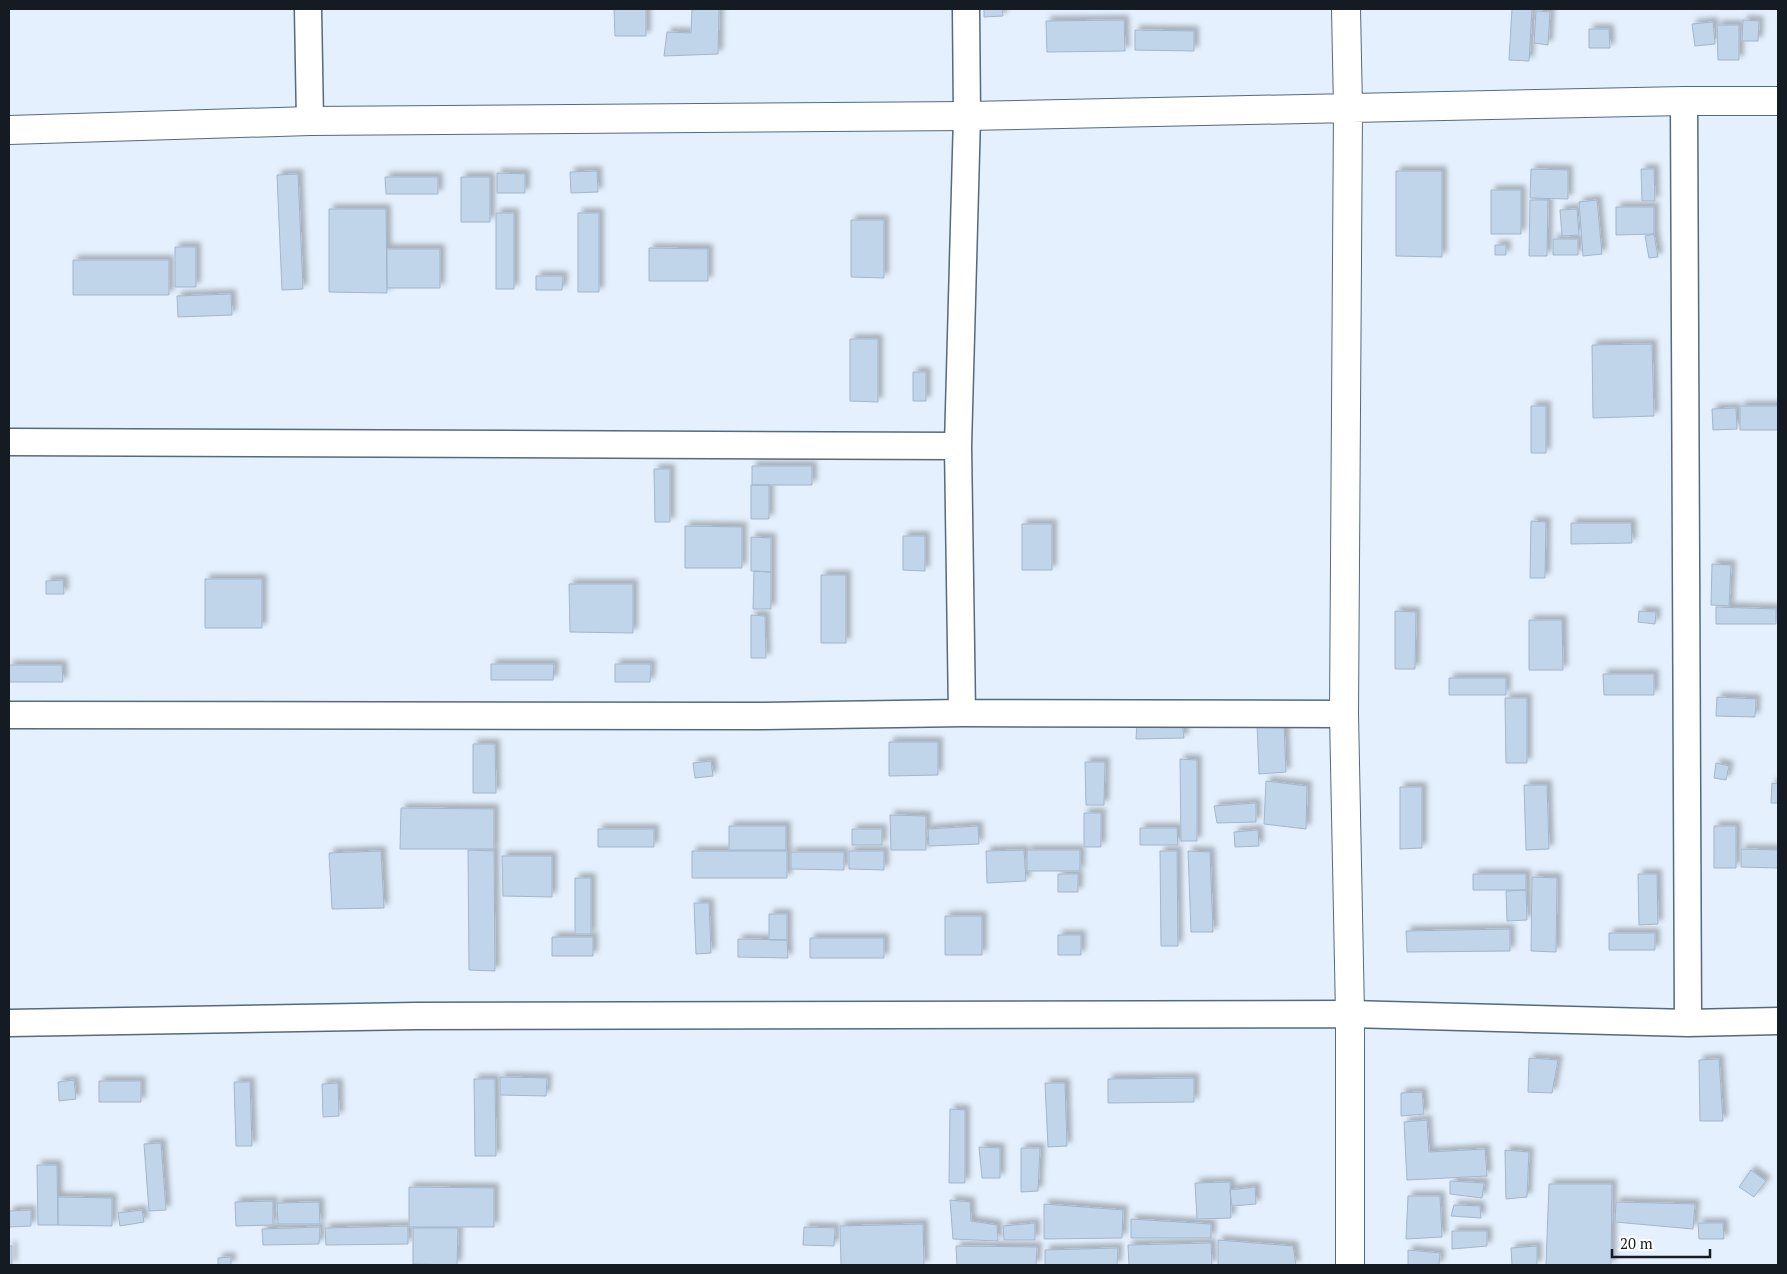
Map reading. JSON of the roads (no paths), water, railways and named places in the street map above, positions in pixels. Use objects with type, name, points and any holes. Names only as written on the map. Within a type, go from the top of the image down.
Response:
[{"type":"street","points":[[308,9],[310,122]]},
{"type":"street","points":[[962,714],[958,446],[967,116],[966,9]]},
{"type":"street","points":[[1346,9],[1348,108],[1344,714],[1350,1014],[1350,1265]]},
{"type":"street","points":[[9,130],[310,122],[967,116],[1684,101],[1778,101]]},
{"type":"street","points":[[1684,101],[1688,1023]]},
{"type":"street","points":[[9,442],[958,446]]},
{"type":"street","points":[[9,715],[763,716],[1344,714]]},
{"type":"street","points":[[9,1023],[416,1016],[1350,1014],[1688,1023],[1778,1021]]}]
